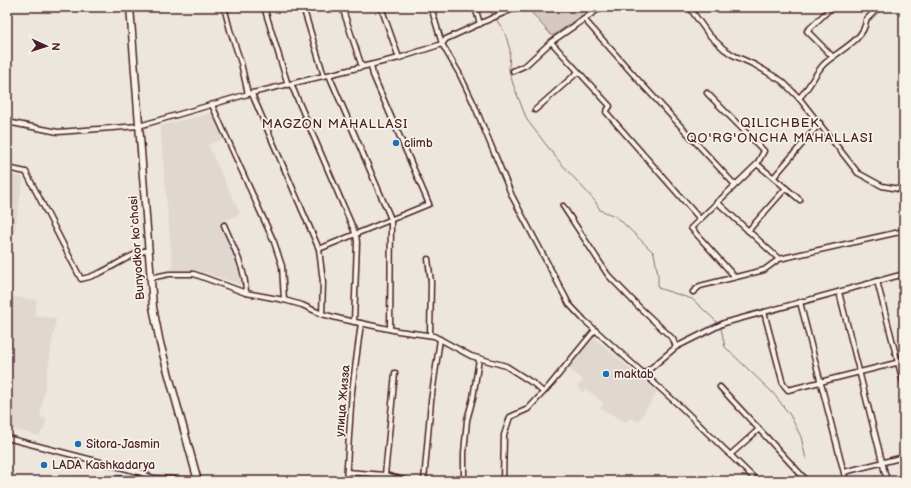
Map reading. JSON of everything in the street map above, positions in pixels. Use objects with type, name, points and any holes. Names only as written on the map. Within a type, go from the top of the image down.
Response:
[{"type":"main road","name":"Bunyodkor koʻchasi","points":[[130,7],[153,307],[160,343],[198,481]]},
{"type":"main road","points":[[69,481],[190,481]]},
{"type":"street","points":[[224,7],[250,94],[319,249],[323,282],[322,314]]},
{"type":"street","points":[[264,7],[289,85],[356,235],[354,322]]},
{"type":"street","points":[[303,7],[324,76]]},
{"type":"street","points":[[342,7],[362,67]]},
{"type":"street","points":[[381,7],[399,58]]},
{"type":"street","points":[[431,7],[442,44],[459,73],[473,102],[512,196],[569,304],[595,330],[682,408],[757,481]]},
{"type":"street","points":[[475,7],[480,24]]},
{"type":"street","points":[[501,7],[501,14]]},
{"type":"street","points":[[7,122],[58,132],[139,126],[250,94],[399,58],[442,44],[446,39],[520,7]]},
{"type":"street","points":[[513,71],[526,65],[551,42],[604,7]]},
{"type":"street","points":[[689,7],[709,35],[732,55],[755,65],[782,81],[799,98],[858,173],[882,186],[904,190]]},
{"type":"street","points":[[832,7],[807,31],[833,57]]},
{"type":"street","points":[[799,98],[823,65],[852,43],[866,26],[866,20],[877,9],[882,7]]},
{"type":"street","points":[[584,19],[735,185]]},
{"type":"street","points":[[551,42],[610,106],[606,112],[700,219]]},
{"type":"street","points":[[319,249],[429,204],[373,75],[371,65]]},
{"type":"street","points":[[535,110],[578,72]]},
{"type":"street","points":[[330,75],[391,219],[390,329]]},
{"type":"street","points":[[707,93],[764,151],[757,164],[691,228],[735,277]]},
{"type":"street","points":[[212,105],[274,242],[282,266],[284,300]]},
{"type":"street","points":[[774,177],[820,124]]},
{"type":"street","points":[[757,164],[800,200]]},
{"type":"street","points":[[7,168],[26,172],[81,279],[96,276],[139,252],[148,250]]},
{"type":"street","points":[[748,231],[786,188]]},
{"type":"street","points":[[717,202],[779,259]]},
{"type":"street","points":[[563,206],[608,275],[673,339],[676,347]]},
{"type":"street","points":[[224,225],[238,258],[246,286],[246,293]]},
{"type":"street","points":[[693,292],[700,286],[764,270],[779,259],[904,231]]},
{"type":"street","points":[[428,259],[431,282],[430,335]]},
{"type":"street","points":[[150,278],[169,274],[194,274],[246,293],[302,305],[322,314],[390,329],[430,335],[479,359],[506,366],[534,384],[543,392]]},
{"type":"street","points":[[644,374],[676,347],[724,323],[904,274]]},
{"type":"street","points":[[877,282],[904,386]]},
{"type":"street","points":[[839,292],[858,372],[887,481]]},
{"type":"street","points":[[800,302],[819,381],[846,481]]},
{"type":"street","points":[[764,312],[783,384],[788,390],[819,381],[904,361]]},
{"type":"street","name":"улица Жизза","points":[[346,481],[352,391],[361,323]]},
{"type":"street","points":[[503,481],[504,435],[510,417],[528,409],[595,330]]},
{"type":"street","points":[[424,481],[430,408],[440,339]]},
{"type":"street","points":[[464,481],[464,452],[467,420],[473,398],[479,359]]},
{"type":"street","points":[[385,475],[395,373]]},
{"type":"street","points":[[720,388],[807,481]]},
{"type":"street","points":[[730,455],[758,430]]},
{"type":"street","points":[[7,438],[139,472],[157,480]]},
{"type":"street","points":[[844,472],[904,457]]},
{"type":"street","points":[[347,472],[385,475],[407,481]]},
{"type":"shaded area","points":[[543,7],[598,7],[552,36],[531,12]]},
{"type":"shaded area","points":[[211,113],[223,139],[208,145],[240,214],[219,223],[234,256],[242,285],[197,270],[173,271],[160,126]]},
{"type":"shaded area","points":[[7,174],[22,177],[23,179],[11,253],[7,252]]},
{"type":"shaded area","points":[[7,296],[37,300],[34,315],[56,319],[40,417],[46,419],[44,431],[41,431],[40,436],[7,428]]},
{"type":"shaded area","name":"maktab","points":[[593,337],[657,392],[638,422],[631,418],[626,422],[600,408],[604,403],[586,389],[583,392],[577,387],[583,380],[568,368]]},
{"type":"waterway","points":[[492,7],[492,14]]},
{"type":"waterway","points":[[496,19],[505,33],[510,50],[509,70],[527,120],[558,160],[595,201],[600,210],[617,217],[654,253],[658,275],[658,288],[692,299],[718,323]]},
{"type":"waterway","points":[[721,328],[725,347],[773,393],[790,415],[801,437],[806,459]]},
{"type":"place","name":"climb","points":[[396,143]]},
{"type":"place","name":"maktab","points":[[606,374]]},
{"type":"place","name":"Sitora-Jasmin","points":[[78,444]]},
{"type":"place","name":"LADA Kashkadarya","points":[[44,465]]},
{"type":"district","name":"MAGZON MAHALLASI","points":[[335,124]]},
{"type":"district","name":"QILICHBEK QO'RG'ONCHA MAHALLASI","points":[[780,130]]}]
